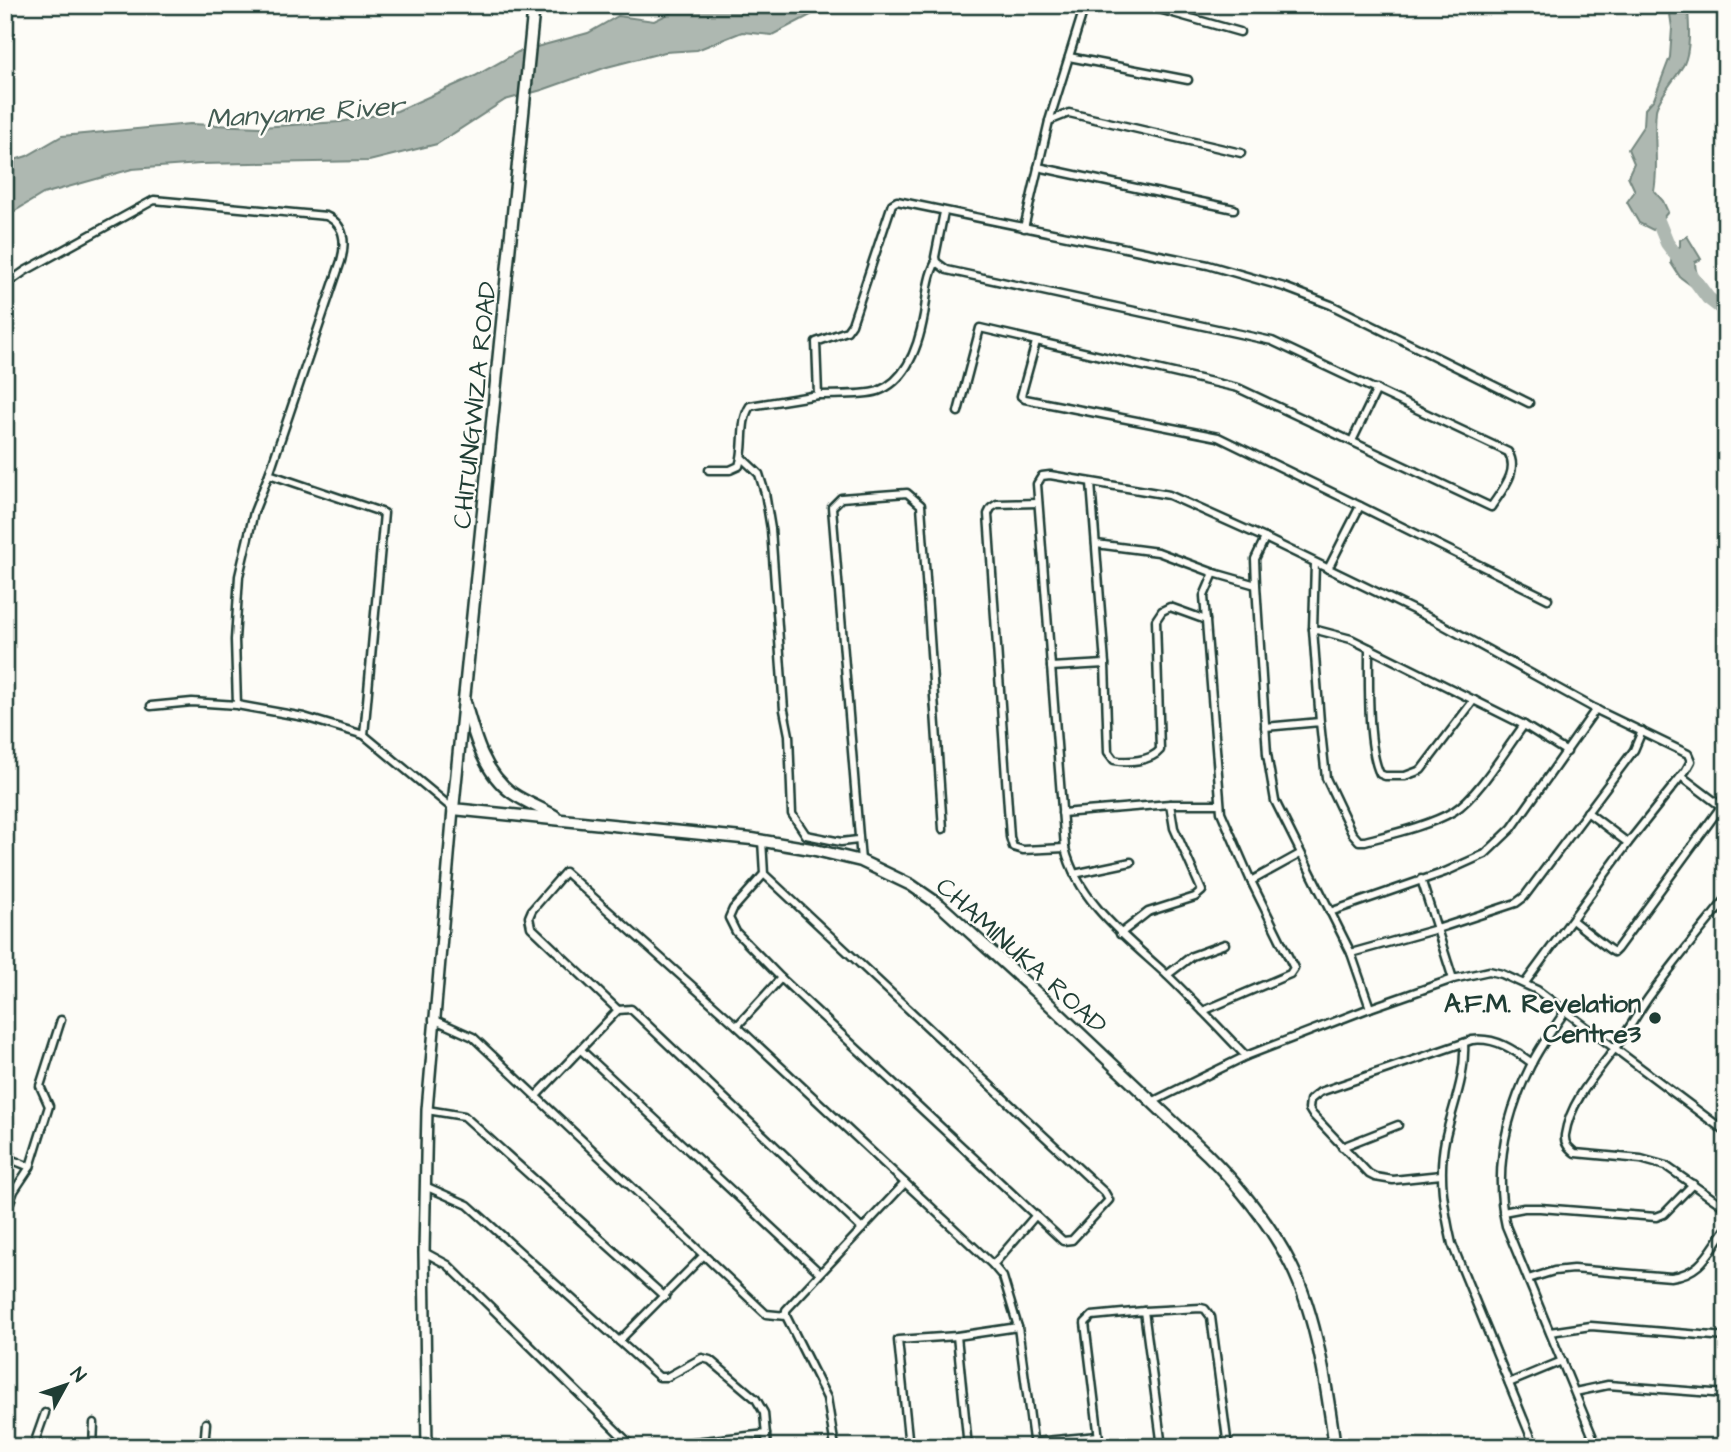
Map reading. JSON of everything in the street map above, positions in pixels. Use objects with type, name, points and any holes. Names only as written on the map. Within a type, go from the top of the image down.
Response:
[{"type":"main road","name":"CHITUNGWIZA ROAD","points":[[453,809],[534,5]]},
{"type":"main road","points":[[463,694],[478,747],[498,779],[510,792],[562,819]]},
{"type":"main road","points":[[426,1447],[424,1252],[427,1110],[453,809]]},
{"type":"main road","name":"CHAMINUKA ROAD","points":[[453,809],[762,841],[811,849],[861,861],[911,885],[940,905],[1049,1003],[1227,1175],[1265,1222],[1292,1266],[1307,1308],[1328,1401],[1335,1447]]},
{"type":"street","points":[[1024,228],[1049,121],[1084,5]]},
{"type":"street","points":[[1145,5],[1240,32]]},
{"type":"street","points":[[1069,57],[1188,80]]},
{"type":"street","points":[[1049,121],[1069,113],[1241,153]]},
{"type":"street","points":[[1038,167],[1234,209]]},
{"type":"street","points":[[5,285],[25,271],[154,200],[316,215],[332,219],[342,229],[344,251],[270,474],[254,512],[239,576],[235,640],[237,705]]},
{"type":"street","points":[[818,395],[816,342],[847,331],[852,324],[892,204],[904,201],[944,212],[1208,265],[1284,287],[1331,305],[1529,403]]},
{"type":"street","points":[[709,470],[730,470],[739,466],[745,414],[750,406],[818,395],[877,391],[895,381],[909,364],[924,319],[944,212]]},
{"type":"street","points":[[936,262],[947,270],[1164,315],[1272,341],[1508,452],[1513,466],[1511,475],[1491,507],[1238,388],[980,328],[958,412]]},
{"type":"street","points":[[1036,342],[1021,396],[1024,399],[1217,437],[1548,598]]},
{"type":"street","points":[[1352,440],[1377,389]]},
{"type":"street","points":[[742,458],[760,474],[767,505],[789,735],[792,814],[806,835],[841,842],[858,840]]},
{"type":"street","points":[[270,474],[384,513],[364,735]]},
{"type":"street","points":[[1246,1056],[1167,975],[1121,934],[1074,874],[1065,848],[1062,813],[1038,503],[1037,484],[1042,476],[1050,475],[1169,495],[1432,619],[1596,709],[1688,754],[1690,765],[1628,843],[1525,983]]},
{"type":"street","points":[[1091,483],[1110,756],[1116,761],[1150,758],[1160,750],[1156,620],[1161,611],[1170,607],[1206,620]]},
{"type":"street","points":[[861,861],[832,507],[841,498],[907,493],[921,505],[943,829]]},
{"type":"street","points":[[1038,503],[997,504],[990,508],[988,514],[1010,837],[1013,847],[1023,850],[1065,848]]},
{"type":"street","points":[[1328,569],[1360,506]]},
{"type":"street","points":[[1265,538],[1255,559],[1270,781],[1275,801],[1351,953],[1370,1008]]},
{"type":"street","points":[[1096,544],[1158,551],[1214,573],[1256,585]]},
{"type":"street","points":[[1315,563],[1313,629],[1326,778],[1352,833],[1359,841],[1437,819],[1454,811],[1475,790],[1524,725]]},
{"type":"street","points":[[1203,1011],[1293,971],[1293,964],[1224,824],[1219,804],[1204,596],[1214,573]]},
{"type":"street","points":[[1313,629],[1340,635],[1369,648],[1524,725],[1567,752]]},
{"type":"street","points":[[1369,648],[1369,700],[1380,774],[1405,776],[1420,770],[1456,727],[1474,700]]},
{"type":"street","points":[[1051,667],[1105,664]]},
{"type":"street","points":[[151,706],[192,702],[237,705],[304,717],[364,735],[453,809]]},
{"type":"street","points":[[1330,912],[1471,861],[1492,848],[1512,828],[1596,709]]},
{"type":"street","points":[[1265,727],[1320,722]]},
{"type":"street","points":[[1351,953],[1437,929],[1516,903],[1524,897],[1634,750],[1642,731]]},
{"type":"street","points":[[1572,920],[1609,949],[1616,949],[1720,808],[1681,776]]},
{"type":"street","points":[[1062,813],[1170,804],[1219,804]]},
{"type":"street","points":[[1121,934],[1148,912],[1195,897],[1202,891],[1174,828],[1170,804]]},
{"type":"street","points":[[1587,812],[1628,843]]},
{"type":"street","points":[[762,841],[764,874],[1105,1193],[1109,1200],[1072,1240],[1063,1241],[781,978],[736,932],[729,918],[733,909],[764,874]]},
{"type":"street","points":[[1251,881],[1300,853]]},
{"type":"street","points":[[1074,874],[1131,862]]},
{"type":"street","points":[[618,1010],[531,927],[532,910],[565,872],[737,1026],[993,1265],[1003,1278],[1018,1326],[1034,1444],[1098,1436]]},
{"type":"street","points":[[1421,879],[1452,979]]},
{"type":"street","points":[[1726,899],[1650,994],[1616,1048],[1600,1065],[1578,1102],[1565,1136],[1567,1145],[1575,1153],[1654,1162],[1674,1170],[1726,1208]]},
{"type":"street","points":[[1167,975],[1192,956],[1225,944]]},
{"type":"street","points":[[1152,1102],[1246,1056],[1452,979],[1489,971],[1525,983],[1566,1010],[1726,1132]]},
{"type":"street","points":[[737,1026],[781,978]]},
{"type":"street","points":[[536,1096],[618,1010],[631,1009],[862,1229]]},
{"type":"street","points":[[1566,1010],[1532,1063],[1513,1106],[1503,1149],[1500,1192],[1503,1212],[1597,1447],[1675,1447]]},
{"type":"street","points":[[433,1019],[473,1037],[766,1314],[786,1316]]},
{"type":"street","points":[[5,1216],[14,1191],[30,1167],[49,1107],[40,1086],[61,1020]]},
{"type":"street","points":[[1441,1175],[1393,1180],[1369,1174],[1309,1109],[1310,1100],[1314,1094],[1472,1040],[1490,1040],[1508,1046],[1532,1063]]},
{"type":"street","points":[[1464,1043],[1464,1071],[1446,1137],[1441,1175],[1452,1244],[1535,1447]]},
{"type":"street","points":[[581,1051],[819,1272]]},
{"type":"street","points":[[427,1110],[464,1116],[665,1297]]},
{"type":"street","points":[[1342,1147],[1398,1125]]},
{"type":"street","points":[[5,1157],[30,1167]]},
{"type":"street","points":[[835,1447],[827,1398],[786,1316],[786,1310],[905,1183]]},
{"type":"street","points":[[1503,1212],[1540,1208],[1656,1217],[1664,1214],[1693,1184]]},
{"type":"street","points":[[425,1186],[468,1205],[662,1378],[699,1359],[707,1358],[755,1399],[764,1413],[767,1447]]},
{"type":"street","points":[[993,1265],[1036,1215]]},
{"type":"street","points":[[1528,1279],[1561,1269],[1671,1277],[1687,1274],[1696,1269],[1726,1229]]},
{"type":"street","points":[[424,1252],[448,1265],[633,1447]]},
{"type":"street","points":[[619,1341],[704,1255]]},
{"type":"street","points":[[1100,1447],[1085,1323],[1092,1316],[1201,1308],[1211,1317],[1228,1447]]},
{"type":"street","points":[[1144,1311],[1162,1447]]},
{"type":"street","points":[[909,1447],[898,1340],[957,1336],[1018,1326]]},
{"type":"street","points":[[1550,1332],[1591,1326],[1726,1337]]},
{"type":"street","points":[[957,1336],[968,1447]]},
{"type":"street","points":[[1509,1383],[1562,1361]]},
{"type":"street","points":[[1575,1392],[1608,1385],[1726,1394]]},
{"type":"street","points":[[33,1447],[45,1413]]},
{"type":"street","points":[[93,1447],[94,1423]]},
{"type":"street","points":[[204,1447],[206,1423]]},
{"type":"street","points":[[649,1447],[766,1434]]},
{"type":"shaded area","points":[[687,5],[830,5],[772,35],[742,32],[697,50],[665,52],[607,67],[505,100],[437,144],[369,161],[200,164],[132,169],[43,194],[5,217],[5,163],[27,156],[62,136],[190,124],[260,127],[340,122],[397,111],[475,76],[518,52],[588,33],[618,16],[654,21]]},
{"type":"shaded area","points":[[1679,5],[1688,9],[1689,44],[1684,64],[1656,110],[1654,191],[1668,212],[1653,230],[1639,223],[1627,202],[1635,191],[1628,176],[1634,163],[1628,149],[1644,125],[1645,109],[1654,99],[1670,57],[1672,28],[1669,7]]},
{"type":"shaded area","points":[[1687,236],[1701,259],[1695,262],[1695,266],[1703,287],[1696,289],[1680,277],[1671,263],[1672,254],[1680,246],[1680,240]]},
{"type":"waterway","name":"Manyame River","points":[[1652,206],[1667,243],[1708,298],[1726,312]]},
{"type":"place","name":"A.F.M. Revelation Centre3","points":[[1655,1018]]}]
